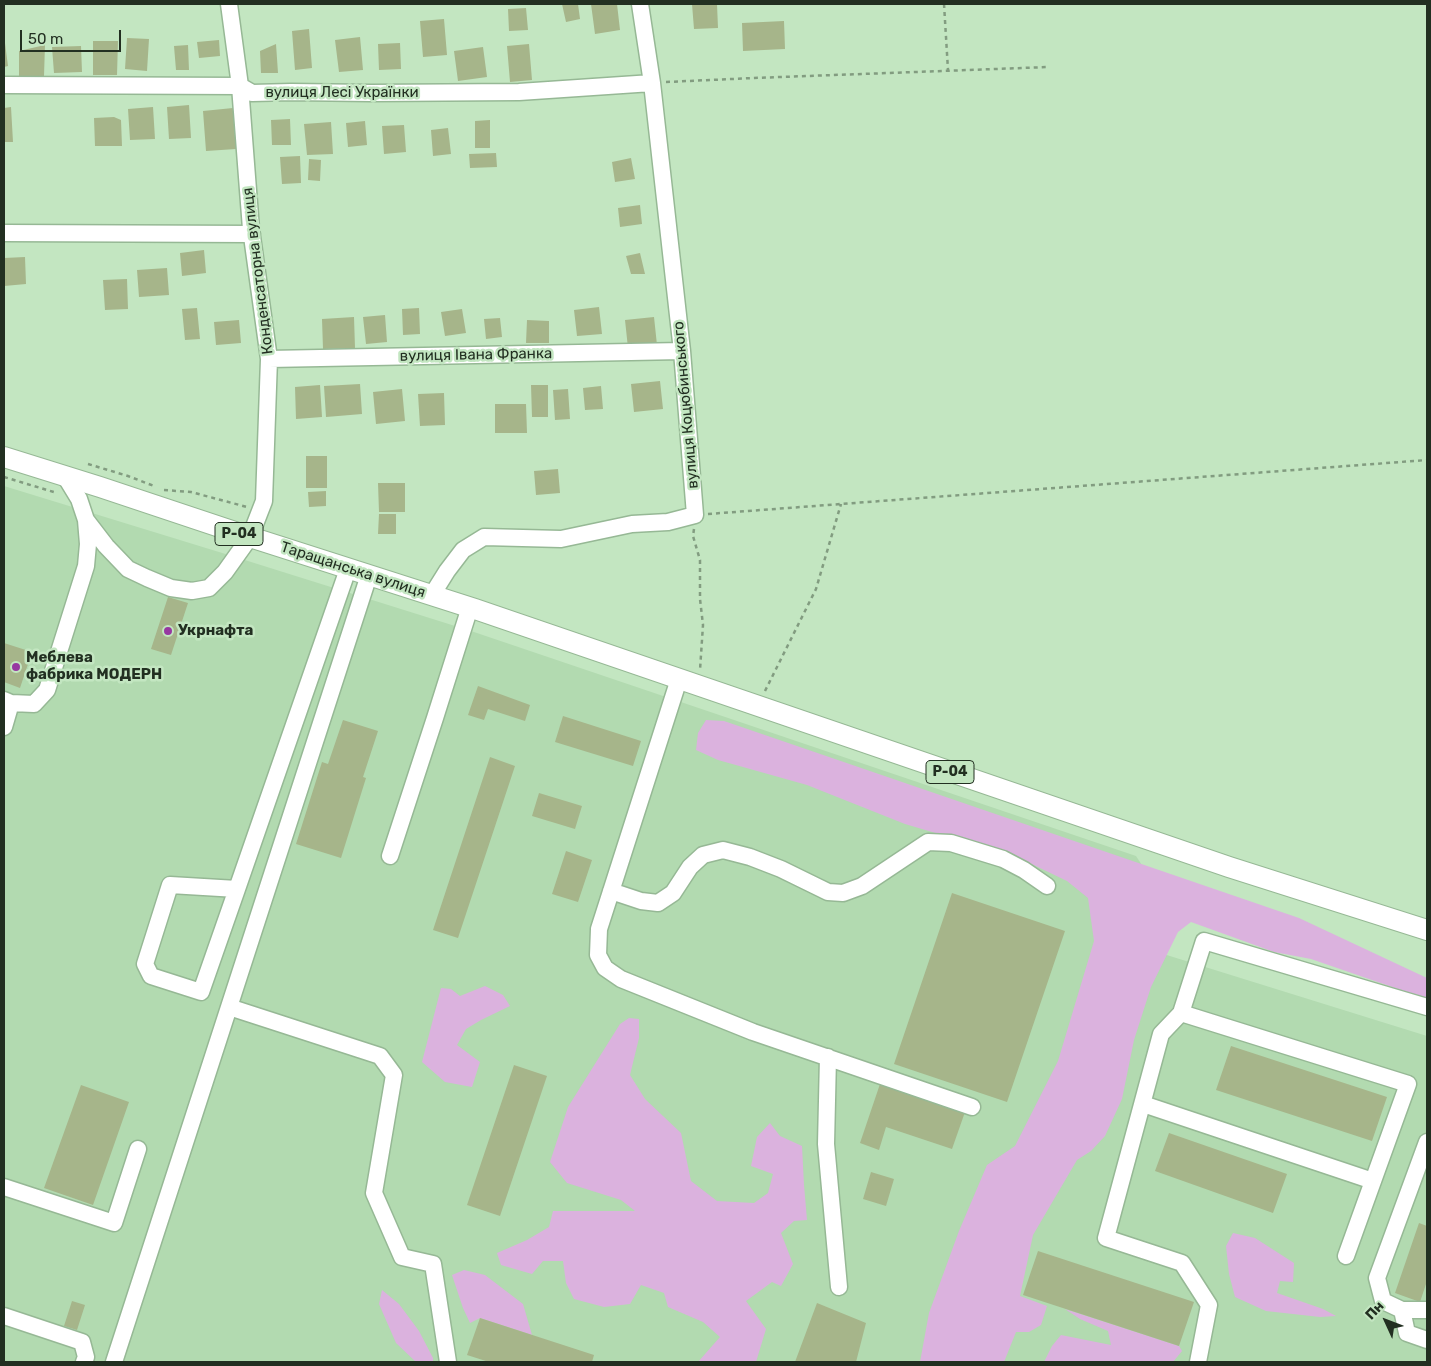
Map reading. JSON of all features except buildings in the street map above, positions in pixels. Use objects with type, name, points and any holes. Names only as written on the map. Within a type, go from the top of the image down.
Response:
[{"type":"main road","name":"Таращанська вулиця","points":[[4,457],[472,608]]},
{"type":"main road","name":"Р-04","points":[[472,608],[1220,864],[1427,930]]},
{"type":"street","name":"Конденсаторна вулиця","points":[[86,520],[106,546],[128,569],[171,588],[192,590],[209,588],[225,572],[250,537],[264,501],[269,359],[252,234],[240,86],[229,4]]},
{"type":"street","name":"вулиця Коцюбинського","points":[[640,4],[652,83],[682,351],[695,515]]},
{"type":"street","name":"вулиця Лесі Українки","points":[[4,85],[240,86],[252,93],[381,93],[519,92],[652,83]]},
{"type":"street","points":[[4,233],[252,234]]},
{"type":"street","name":"вулиця Івана Франка","points":[[269,359],[682,351]]},
{"type":"street","points":[[4,727],[8,702],[34,704],[47,690],[86,566],[88,544],[86,520],[79,499],[65,476]]},
{"type":"street","points":[[432,596],[447,571],[463,550],[484,537],[560,539],[632,524],[668,522],[695,515]]},
{"type":"street","points":[[237,889],[170,885],[145,964],[151,976],[201,992],[237,889],[348,569]]},
{"type":"street","points":[[114,1362],[369,575]]},
{"type":"street","points":[[390,856],[472,608]]},
{"type":"street","points":[[679,679],[599,929],[598,955],[605,968],[621,979],[753,1032],[972,1107]]},
{"type":"street","points":[[611,891],[641,901],[658,903],[674,893],[690,866],[703,855],[723,850],[750,856],[828,892],[843,893],[862,886],[928,842],[951,843],[1003,859],[1048,886]]},
{"type":"street","points":[[1198,1362],[1209,1304],[1182,1263],[1106,1238],[1162,1034],[1180,1013],[1204,941],[1427,1007]]},
{"type":"street","points":[[229,1007],[380,1056],[394,1074],[374,1193],[402,1257],[433,1264],[448,1362]]},
{"type":"street","points":[[1180,1013],[1408,1084],[1346,1256]]},
{"type":"street","points":[[828,1057],[826,1144],[839,1288]]},
{"type":"street","points":[[1143,1104],[1373,1181]]},
{"type":"street","points":[[1427,1142],[1422,1173],[1377,1278],[1383,1301],[1402,1310],[1427,1310]]},
{"type":"street","points":[[4,1187],[114,1223],[138,1149]]},
{"type":"street","points":[[1402,1310],[1407,1332],[1427,1340]]},
{"type":"street","points":[[4,1316],[82,1342],[86,1357],[84,1362]]},
{"type":"path","points":[[944,4],[948,70]]},
{"type":"path","points":[[652,83],[1049,67]]},
{"type":"path","points":[[698,685],[704,625],[700,599],[700,560],[693,536],[695,515],[1427,460]]},
{"type":"path","points":[[82,462],[155,486]]},
{"type":"path","points":[[4,477],[79,499]]},
{"type":"path","points":[[164,490],[191,492],[260,510]]},
{"type":"path","points":[[758,706],[816,589],[841,504]]},
{"type":"shaded area","points":[[4,486],[471,631],[1136,856],[1168,905],[1157,952],[1427,1036],[1427,1362],[4,1362]]},
{"type":"shaded area","points":[[706,720],[724,721],[1299,918],[1427,978],[1427,999],[1311,959],[1274,952],[1191,922],[1178,932],[1151,987],[1134,1040],[1122,1099],[1105,1136],[1091,1151],[1077,1160],[1033,1235],[1020,1296],[1047,1306],[1041,1325],[1029,1332],[1016,1332],[1004,1362],[920,1362],[929,1313],[959,1231],[987,1165],[1015,1146],[1058,1061],[1094,941],[1088,898],[1067,881],[1017,857],[905,824],[807,785],[718,760],[696,750],[698,733]]},
{"type":"shaded area","points":[[485,986],[503,995],[510,1006],[466,1029],[457,1045],[480,1062],[472,1087],[445,1082],[422,1062],[441,988],[451,989],[460,996]]},
{"type":"shaded area","points":[[629,1018],[639,1019],[639,1038],[630,1075],[645,1099],[681,1133],[691,1181],[717,1201],[754,1203],[768,1193],[773,1174],[751,1166],[757,1137],[770,1123],[780,1136],[802,1146],[807,1220],[794,1221],[781,1233],[793,1264],[781,1286],[772,1282],[746,1301],[766,1329],[756,1362],[698,1362],[720,1337],[703,1322],[668,1307],[664,1293],[641,1285],[630,1304],[604,1307],[574,1299],[566,1283],[563,1261],[543,1261],[532,1274],[501,1265],[497,1253],[527,1240],[549,1227],[553,1211],[635,1211],[621,1200],[567,1183],[550,1162],[568,1107],[620,1024]]},
{"type":"shaded area","points":[[1233,1233],[1255,1238],[1294,1263],[1293,1282],[1280,1281],[1277,1293],[1323,1309],[1336,1316],[1320,1317],[1266,1311],[1235,1297],[1229,1274],[1226,1246]]},
{"type":"shaded area","points":[[464,1270],[485,1275],[523,1304],[532,1335],[480,1318],[470,1323],[452,1275]]},
{"type":"shaded area","points":[[382,1290],[399,1304],[419,1331],[433,1358],[433,1362],[416,1362],[396,1343],[379,1304]]},
{"type":"shaded area","points":[[1065,1309],[1179,1346],[1182,1351],[1173,1362],[1044,1362],[1052,1346],[1061,1335],[1111,1345],[1108,1331],[1080,1319]]},
{"type":"place","name":"Укрнафта","points":[[168,631]]},
{"type":"place","name":"Меблева фабрика МОДЕРН","points":[[16,667]]}]
